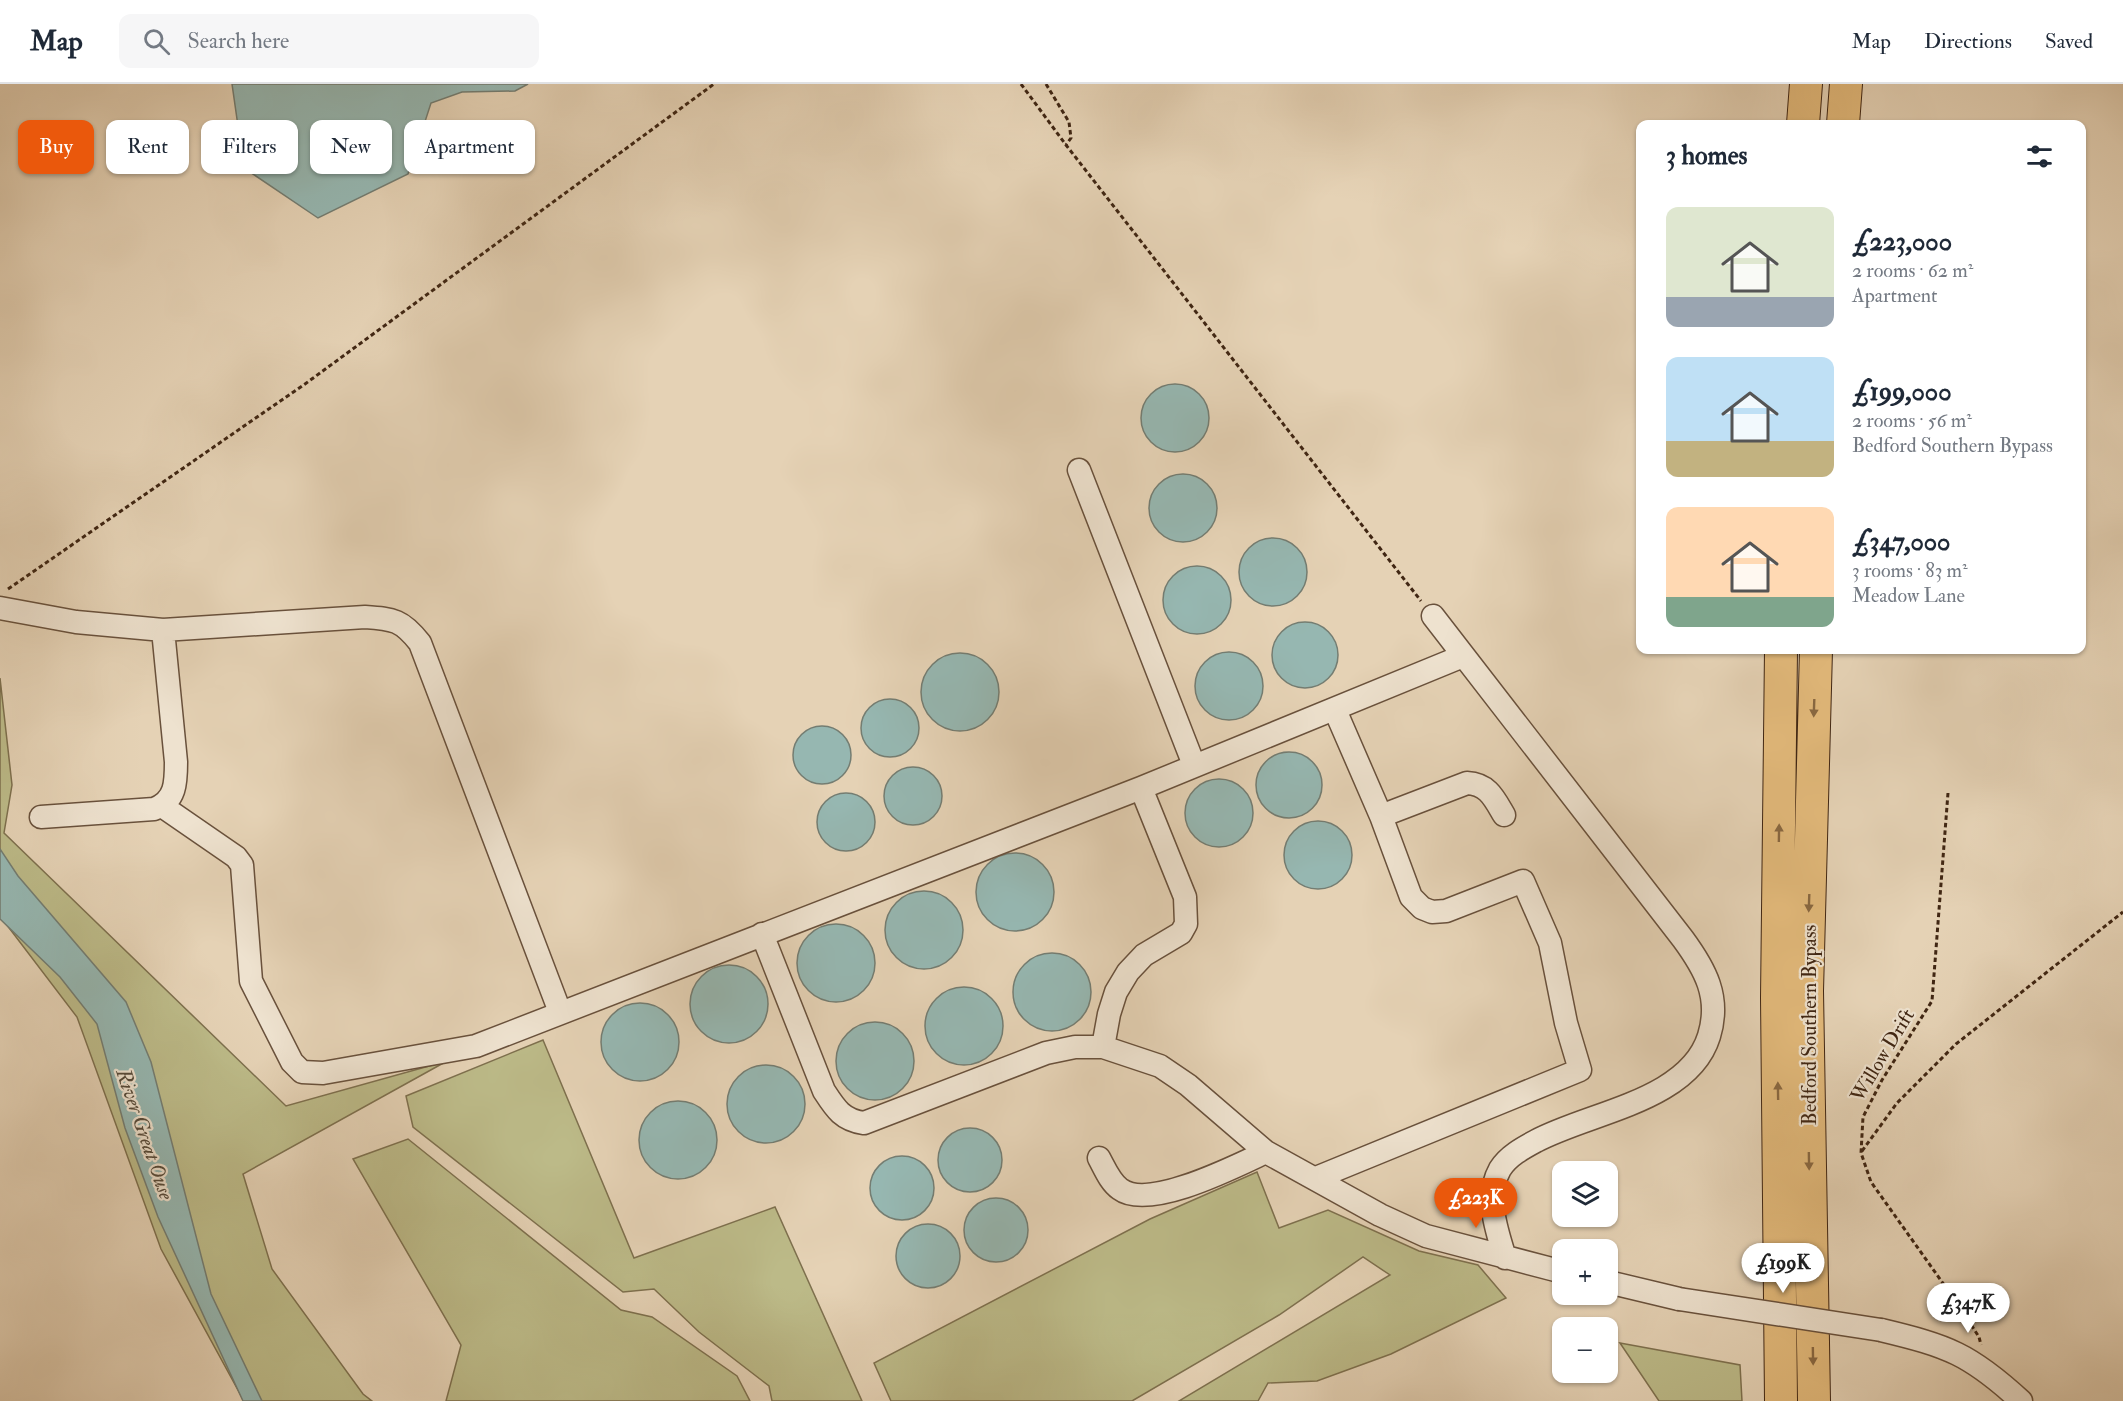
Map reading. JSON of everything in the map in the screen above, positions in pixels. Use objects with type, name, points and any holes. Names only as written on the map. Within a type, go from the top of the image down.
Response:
[{"type":"highway","points":[[1803,120],[1806,84]]},
{"type":"highway","points":[[1843,120],[1846,84]]},
{"type":"highway","name":"Bedford Southern Bypass","points":[[1781,654],[1777,998],[1782,1401]]},
{"type":"highway","name":"Bedford Southern Bypass","points":[[1814,1401],[1807,990],[1816,654]]},
{"type":"street","points":[[1079,470],[1194,765]]},
{"type":"street","points":[[0,608],[76,622],[163,630],[365,617],[389,618],[406,625],[420,643],[560,1012]]},
{"type":"street","points":[[1433,616],[1683,939],[1704,969],[1713,998],[1713,1025],[1705,1050],[1690,1070],[1663,1089],[1545,1136],[1516,1152],[1500,1169],[1493,1194],[1494,1218],[1505,1258]]},
{"type":"street","points":[[41,817],[154,809],[162,806],[171,797],[176,783],[163,630]]},
{"type":"street","points":[[162,806],[236,857],[242,865],[251,981],[292,1062],[302,1072],[323,1073],[476,1046],[1141,788],[1463,656]]},
{"type":"street","points":[[1316,1178],[1580,1070],[1566,1023],[1550,943],[1523,881],[1446,911],[1432,912],[1422,908],[1412,897],[1381,816],[1335,710]]},
{"type":"street","points":[[1381,816],[1467,783],[1478,783],[1489,791],[1504,815]]},
{"type":"street","points":[[1103,1047],[1116,992],[1128,972],[1144,955],[1181,933],[1186,924],[1185,897],[1141,788]]},
{"type":"street","points":[[762,934],[824,1091],[836,1111],[850,1121],[864,1123],[1046,1053],[1075,1047],[1103,1047],[1160,1066],[1188,1084],[1238,1130],[1266,1152],[1380,1215],[1426,1236],[1552,1269]]},
{"type":"street","points":[[1099,1158],[1118,1188],[1142,1196],[1195,1182],[1266,1152]]},
{"type":"street","points":[[1618,1284],[1679,1299],[1881,1330],[1927,1341],[1961,1354],[1988,1370],[2021,1401]]},
{"type":"path","points":[[0,595],[305,384],[714,84]]},
{"type":"path","points":[[1021,84],[1433,616]]},
{"type":"path","points":[[1046,84],[1069,122],[1071,138],[1066,145]]},
{"type":"path","name":"Willow Drift","points":[[1948,793],[1932,1001],[1882,1080],[1863,1117],[1861,1153],[1871,1182],[1979,1337],[1988,1370]]},
{"type":"path","points":[[1861,1153],[1897,1103],[1956,1044],[2123,912]]},
{"type":"shaded area","points":[[0,678],[12,785],[4,833],[286,1106],[447,1061],[243,1174],[272,1269],[363,1394],[372,1401],[244,1401],[161,1249],[77,1017],[0,916]]},
{"type":"shaded area","points":[[543,1040],[634,1258],[775,1207],[862,1401],[772,1401],[769,1386],[699,1332],[654,1289],[623,1292],[413,1127],[406,1096]]},
{"type":"shaded area","points":[[408,1139],[621,1310],[652,1317],[737,1376],[750,1401],[446,1401],[461,1345],[353,1159]]},
{"type":"shaded area","points":[[1257,1172],[1279,1228],[1328,1210],[1419,1251],[1478,1265],[1506,1298],[1391,1354],[1317,1381],[1268,1383],[1258,1401],[1179,1401],[1390,1275],[1363,1257],[1279,1315],[1132,1401],[891,1401],[874,1363],[1150,1219]]},
{"type":"shaded area","points":[[1620,1343],[1740,1365],[1742,1401],[1659,1401]]},
{"type":"water","points":[[232,84],[528,84],[515,91],[462,92],[431,103],[425,120],[404,120],[404,174],[408,174],[318,218],[253,174],[298,174],[298,120],[237,120]]},
{"type":"water","points":[[1175,384],[1188,387],[1199,394],[1206,405],[1209,418],[1206,431],[1199,442],[1188,449],[1175,452],[1162,449],[1151,442],[1144,431],[1141,418],[1144,405],[1151,394],[1162,387]]},
{"type":"water","points":[[1183,474],[1196,477],[1207,484],[1214,495],[1217,508],[1214,521],[1207,532],[1196,539],[1183,542],[1170,539],[1159,532],[1152,521],[1149,508],[1152,495],[1159,484],[1170,477]]},
{"type":"water","points":[[1273,538],[1286,541],[1297,548],[1304,559],[1307,572],[1304,585],[1297,596],[1286,603],[1273,606],[1260,603],[1249,596],[1242,585],[1239,572],[1242,559],[1249,548],[1260,541]]},
{"type":"water","points":[[1197,566],[1210,569],[1221,576],[1228,587],[1231,600],[1228,613],[1221,624],[1210,631],[1197,634],[1184,631],[1173,624],[1166,613],[1163,600],[1166,587],[1173,576],[1184,569]]},
{"type":"water","points":[[1298,622],[1312,622],[1324,627],[1333,636],[1338,655],[1336,668],[1329,679],[1312,688],[1298,688],[1286,683],[1277,674],[1272,662],[1272,648],[1277,636],[1286,627]]},
{"type":"water","points":[[1229,652],[1242,655],[1253,662],[1260,673],[1263,686],[1260,699],[1253,710],[1242,717],[1229,720],[1216,717],[1205,710],[1198,699],[1195,686],[1198,673],[1205,662],[1216,655]]},
{"type":"water","points":[[960,653],[975,656],[992,670],[999,692],[996,707],[982,724],[960,731],[945,728],[928,714],[921,692],[924,677],[938,660]]},
{"type":"water","points":[[884,699],[896,699],[911,707],[919,722],[919,734],[911,749],[896,757],[884,757],[869,749],[861,734],[861,722],[869,707]]},
{"type":"water","points":[[816,726],[828,726],[843,734],[851,749],[851,761],[843,776],[828,784],[816,784],[801,776],[793,761],[793,749],[801,734]]},
{"type":"water","points":[[1282,752],[1296,752],[1308,757],[1317,766],[1322,785],[1320,798],[1313,809],[1296,818],[1282,818],[1270,813],[1261,804],[1256,792],[1256,778],[1261,766],[1270,757]]},
{"type":"water","points":[[907,767],[919,767],[934,775],[942,790],[942,802],[934,817],[919,825],[907,825],[892,817],[884,802],[884,790],[892,775]]},
{"type":"water","points":[[1219,779],[1232,782],[1243,789],[1250,800],[1253,813],[1250,826],[1243,837],[1232,844],[1219,847],[1206,844],[1195,837],[1188,826],[1185,813],[1188,800],[1195,789],[1206,782]]},
{"type":"water","points":[[840,793],[852,793],[867,801],[875,816],[875,828],[867,843],[852,851],[840,851],[825,843],[817,828],[817,816],[825,801]]},
{"type":"water","points":[[1318,821],[1331,824],[1342,831],[1349,842],[1352,855],[1349,868],[1342,879],[1331,886],[1318,889],[1305,886],[1294,879],[1287,868],[1284,855],[1287,842],[1294,831],[1305,824]]},
{"type":"water","name":"River Great Ouse","points":[[0,849],[18,876],[126,1002],[151,1062],[211,1294],[262,1401],[243,1401],[158,1217],[125,1128],[97,1024],[60,977],[0,919]]},
{"type":"water","points":[[1007,853],[1023,853],[1037,859],[1048,870],[1054,884],[1054,900],[1048,914],[1037,925],[1023,931],[1007,931],[993,925],[982,914],[976,900],[976,884],[982,870],[993,859]]},
{"type":"water","points":[[916,891],[932,891],[946,897],[957,908],[963,922],[963,938],[957,952],[946,963],[932,969],[916,969],[902,963],[891,952],[885,938],[885,922],[891,908],[902,897]]},
{"type":"water","points":[[828,924],[844,924],[858,930],[869,941],[875,955],[875,971],[869,985],[858,996],[844,1002],[828,1002],[814,996],[803,985],[797,971],[797,955],[803,941],[814,930]]},
{"type":"water","points":[[1044,953],[1060,953],[1074,959],[1085,970],[1091,984],[1091,1000],[1085,1014],[1074,1025],[1060,1031],[1044,1031],[1030,1025],[1019,1014],[1013,1000],[1013,984],[1019,970],[1030,959]]},
{"type":"water","points":[[721,965],[737,965],[751,971],[762,982],[768,996],[768,1012],[762,1026],[751,1037],[737,1043],[721,1043],[707,1037],[696,1026],[690,1012],[690,996],[696,982],[707,971]]},
{"type":"water","points":[[956,987],[972,987],[986,993],[997,1004],[1003,1018],[1003,1034],[997,1048],[986,1059],[972,1065],[956,1065],[942,1059],[931,1048],[925,1034],[925,1018],[931,1004],[942,993]]},
{"type":"water","points":[[632,1003],[648,1003],[662,1009],[673,1020],[679,1034],[679,1050],[673,1064],[662,1075],[648,1081],[632,1081],[618,1075],[607,1064],[601,1050],[601,1034],[607,1020],[618,1009]]},
{"type":"water","points":[[867,1022],[883,1022],[897,1028],[908,1039],[914,1053],[914,1069],[908,1083],[897,1094],[883,1100],[867,1100],[853,1094],[842,1083],[836,1069],[836,1053],[842,1039],[853,1028]]},
{"type":"water","points":[[758,1065],[774,1065],[788,1071],[799,1082],[805,1096],[805,1112],[799,1126],[788,1137],[774,1143],[758,1143],[744,1137],[733,1126],[727,1112],[727,1096],[733,1082],[744,1071]]},
{"type":"water","points":[[670,1101],[686,1101],[700,1107],[711,1118],[717,1132],[717,1148],[711,1162],[700,1173],[686,1179],[670,1179],[656,1173],[645,1162],[639,1148],[639,1132],[645,1118],[656,1107]]},
{"type":"water","points":[[970,1128],[988,1134],[996,1142],[1002,1160],[996,1178],[988,1186],[970,1192],[952,1186],[944,1178],[938,1160],[944,1142],[952,1134]]},
{"type":"water","points":[[902,1156],[920,1162],[928,1170],[934,1188],[928,1206],[920,1214],[902,1220],[884,1214],[876,1206],[870,1188],[876,1170],[884,1162]]},
{"type":"water","points":[[996,1198],[1014,1204],[1022,1212],[1028,1230],[1022,1248],[1014,1256],[996,1262],[978,1256],[970,1248],[964,1230],[970,1212],[978,1204]]},
{"type":"water","points":[[928,1224],[946,1230],[954,1238],[960,1256],[954,1274],[946,1282],[928,1288],[910,1282],[902,1274],[896,1256],[902,1238],[910,1230]]}]
